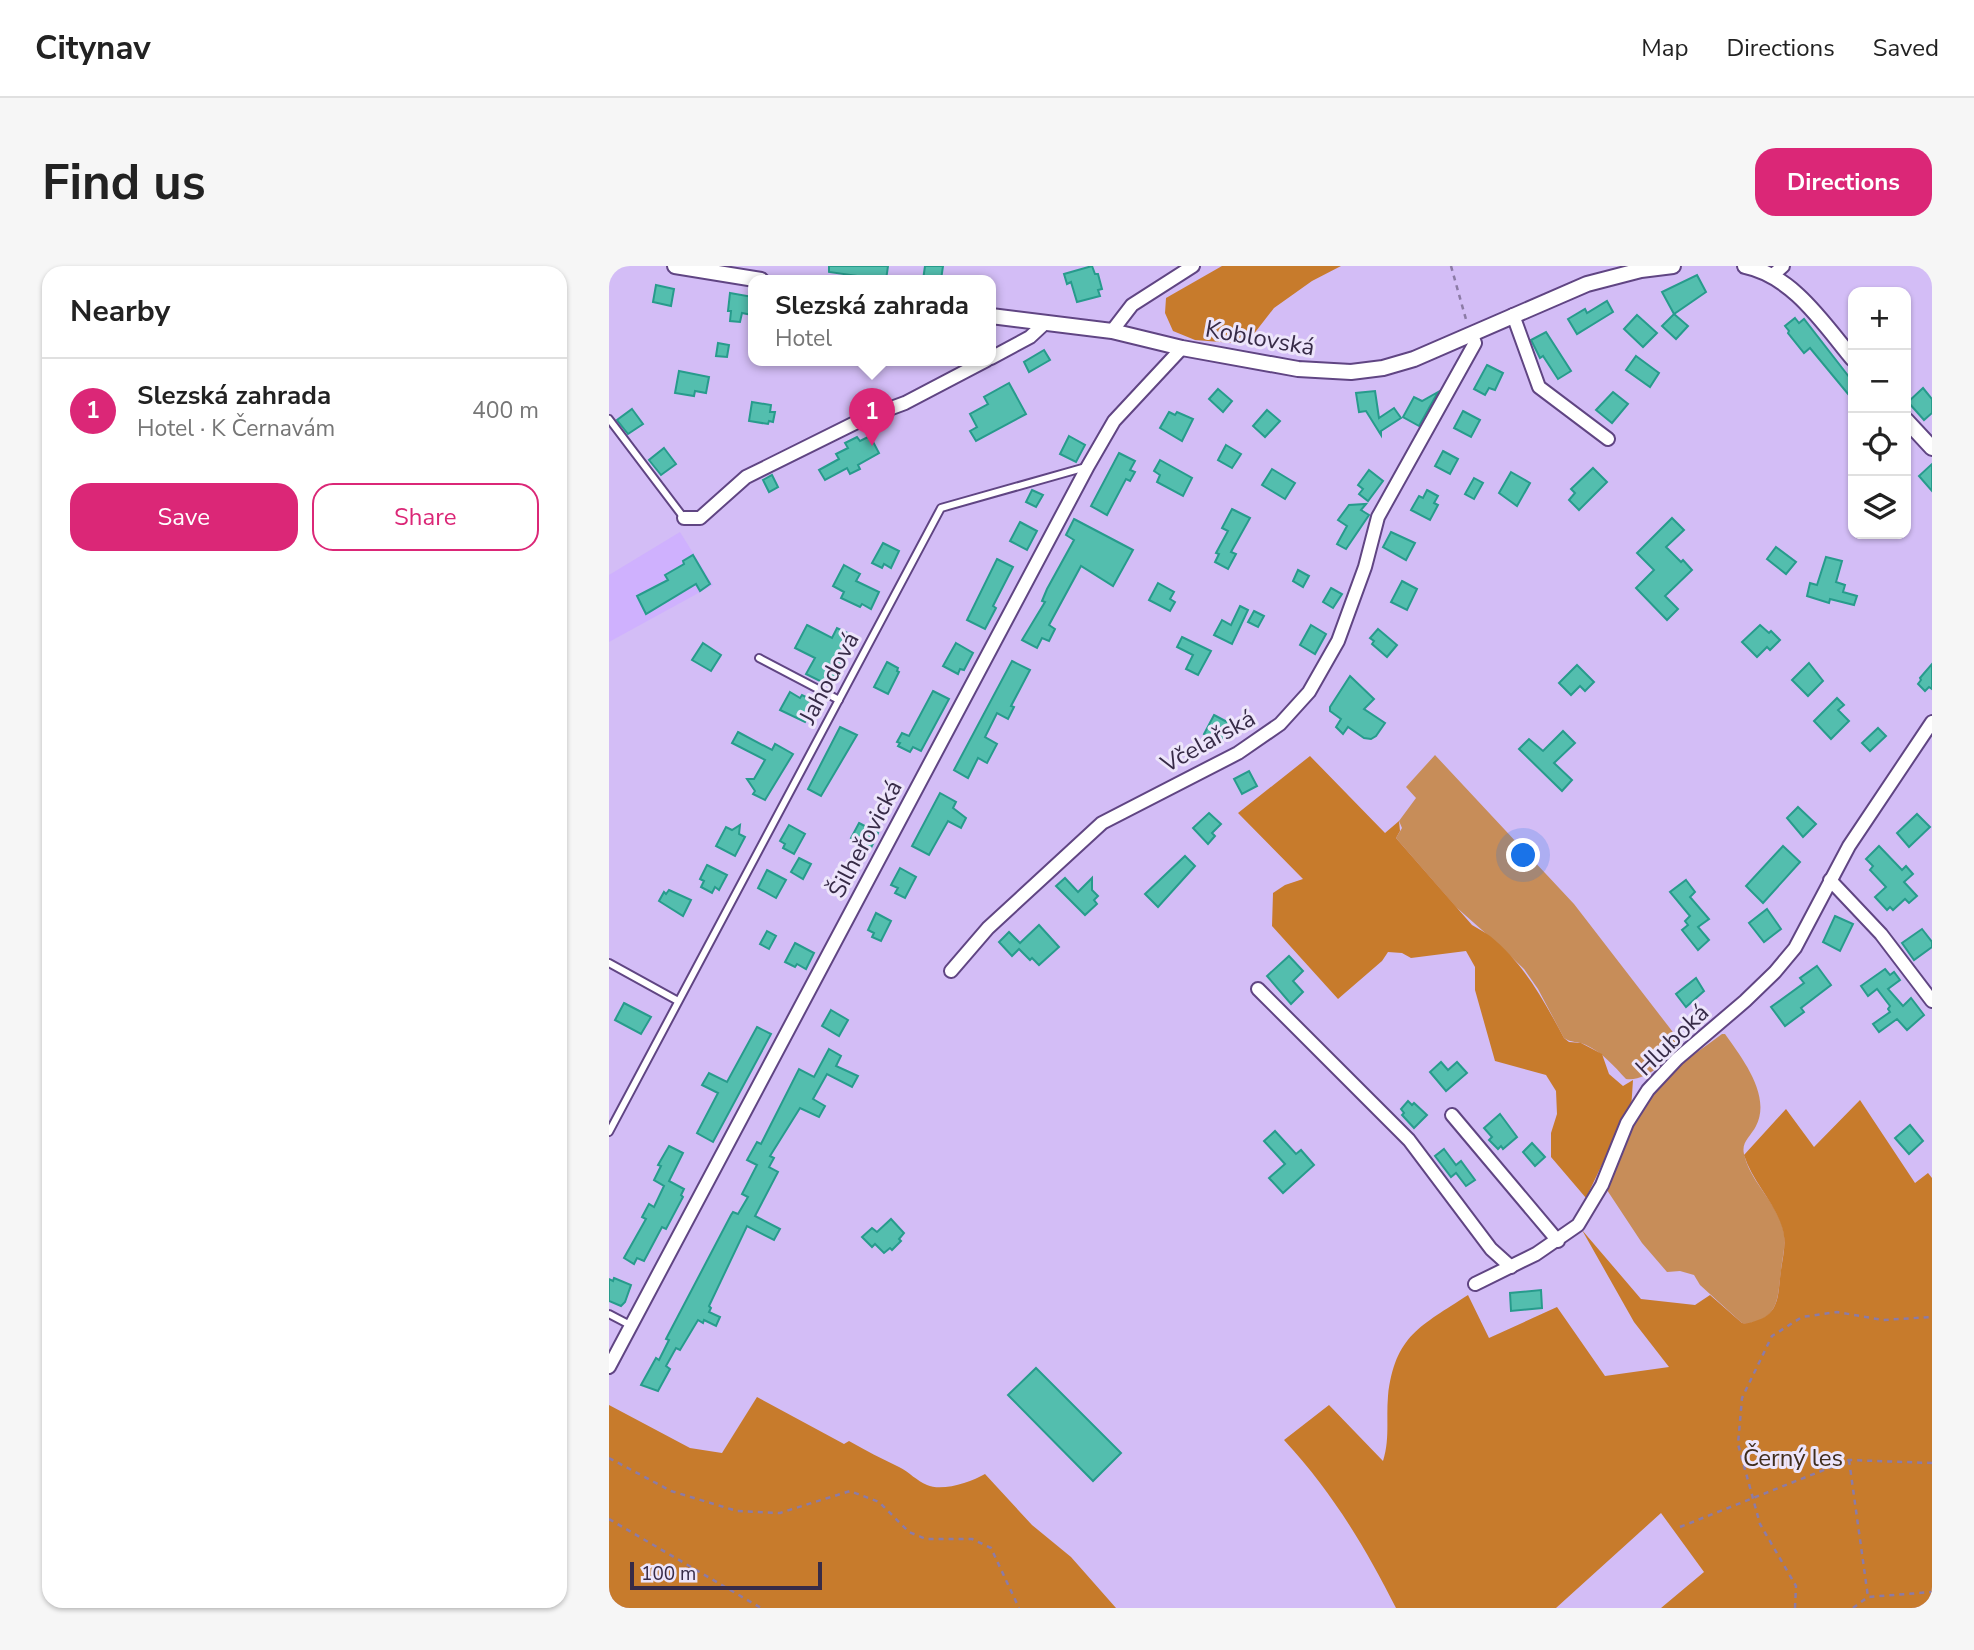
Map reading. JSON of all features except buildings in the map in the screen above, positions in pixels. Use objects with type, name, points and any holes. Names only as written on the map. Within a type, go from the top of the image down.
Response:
[{"type":"street","points":[[675,266],[748,278]]},
{"type":"street","points":[[1112,331],[1132,305],[1193,266]]},
{"type":"street","name":"Koblovská","points":[[996,317],[1044,324],[1071,324],[1182,348],[1298,369],[1338,373],[1397,364],[1472,335],[1587,284],[1641,270],[1673,266]]},
{"type":"street","points":[[1745,266],[1778,271],[1848,353]]},
{"type":"street","points":[[1513,315],[1539,387],[1608,439]]},
{"type":"street","points":[[996,355],[1030,337],[1044,324]]},
{"type":"street","name":"Včelařská","points":[[951,971],[988,928],[1102,823],[1238,753],[1280,724],[1308,692],[1338,641],[1365,566],[1378,517],[1475,343],[1472,335]]},
{"type":"street","name":"Šilheřovická","points":[[609,1367],[1088,467],[1114,421],[1182,348]]},
{"type":"street","points":[[684,518],[700,518],[746,477],[867,417],[905,403],[976,366]]},
{"type":"street","points":[[1911,425],[1932,447]]},
{"type":"street","name":"Hluboká","points":[[1475,1284],[1558,1241],[1578,1225],[1602,1185],[1627,1123],[1648,1090],[1677,1059],[1775,972],[1795,947],[1830,880],[1932,722]]},
{"type":"street","points":[[1830,880],[1881,934],[1932,1001]]},
{"type":"street","points":[[1258,989],[1409,1140],[1491,1249],[1511,1267]]},
{"type":"street","points":[[1452,1115],[1558,1241]]},
{"type":"lane","points":[[609,419],[684,518]]},
{"type":"lane","name":"Jahodová","points":[[609,1132],[941,508],[1088,467]]},
{"type":"lane","points":[[759,658],[839,700]]},
{"type":"lane","points":[[609,963],[678,1001]]},
{"type":"lane","points":[[609,1314],[630,1325]]},
{"type":"path","points":[[1451,266],[1458,298],[1472,335]]},
{"type":"path","points":[[1795,1608],[1796,1586],[1760,1524],[1738,1444],[1742,1398],[1772,1336],[1802,1317],[1837,1312],[1883,1320],[1932,1317]]},
{"type":"path","points":[[609,1458],[671,1491],[737,1511],[781,1513],[850,1492],[879,1502],[909,1532],[926,1539],[972,1539],[991,1549],[1019,1608]]},
{"type":"path","points":[[1849,1460],[1868,1597]]},
{"type":"path","points":[[1680,1527],[1849,1460],[1932,1463]]},
{"type":"path","points":[[609,1519],[761,1608]]},
{"type":"path","points":[[1853,1608],[1868,1597],[1932,1592]]},
{"type":"shaded area","points":[[680,532],[713,585],[609,642],[609,575]]},
{"type":"shaded area","points":[[1435,755],[1574,904],[1679,1040],[1665,1061],[1650,1073],[1626,1079],[1598,1052],[1564,1038],[1524,969],[1456,907],[1396,838],[1402,828],[1399,821],[1416,798],[1406,787]]},
{"type":"shaded area","points":[[1725,1034],[1739,1054],[1757,1089],[1760,1114],[1743,1150],[1752,1174],[1780,1219],[1784,1235],[1777,1300],[1765,1317],[1748,1323],[1742,1323],[1700,1285],[1694,1275],[1680,1271],[1667,1272],[1642,1243],[1605,1187],[1643,1106],[1678,1066]]},
{"type":"green space","points":[[1222,266],[1341,266],[1312,281],[1274,308],[1246,344],[1195,340],[1173,331],[1165,313],[1166,298]]},
{"type":"green space","points":[[1310,756],[1385,833],[1399,821],[1400,831],[1396,838],[1472,925],[1490,936],[1513,959],[1541,996],[1564,1038],[1602,1054],[1609,1074],[1623,1086],[1633,1080],[1631,1110],[1586,1198],[1551,1157],[1551,1133],[1557,1114],[1556,1091],[1546,1075],[1495,1061],[1475,990],[1475,967],[1466,951],[1411,958],[1402,953],[1388,952],[1382,961],[1338,999],[1272,926],[1273,893],[1285,885],[1303,879],[1238,813]]},
{"type":"green space","name":"Černý les","points":[[1860,1100],[1915,1183],[1928,1173],[1932,1178],[1932,1608],[1661,1608],[1704,1572],[1661,1513],[1556,1608],[1396,1608],[1346,1520],[1317,1479],[1284,1440],[1329,1405],[1383,1461],[1387,1437],[1388,1396],[1397,1359],[1404,1345],[1424,1324],[1468,1295],[1489,1338],[1557,1307],[1605,1376],[1669,1367],[1634,1322],[1582,1230],[1641,1299],[1695,1305],[1710,1295],[1742,1323],[1765,1317],[1777,1300],[1784,1238],[1774,1208],[1752,1174],[1744,1155],[1786,1109],[1814,1147]]},
{"type":"green space","points":[[757,1397],[844,1444],[849,1441],[903,1469],[927,1485],[948,1487],[985,1474],[1032,1525],[1071,1557],[1116,1608],[609,1608],[609,1405],[690,1448],[722,1453]]},
{"type":"place","name":"Slezská zahrada","points":[[872,446]]}]
